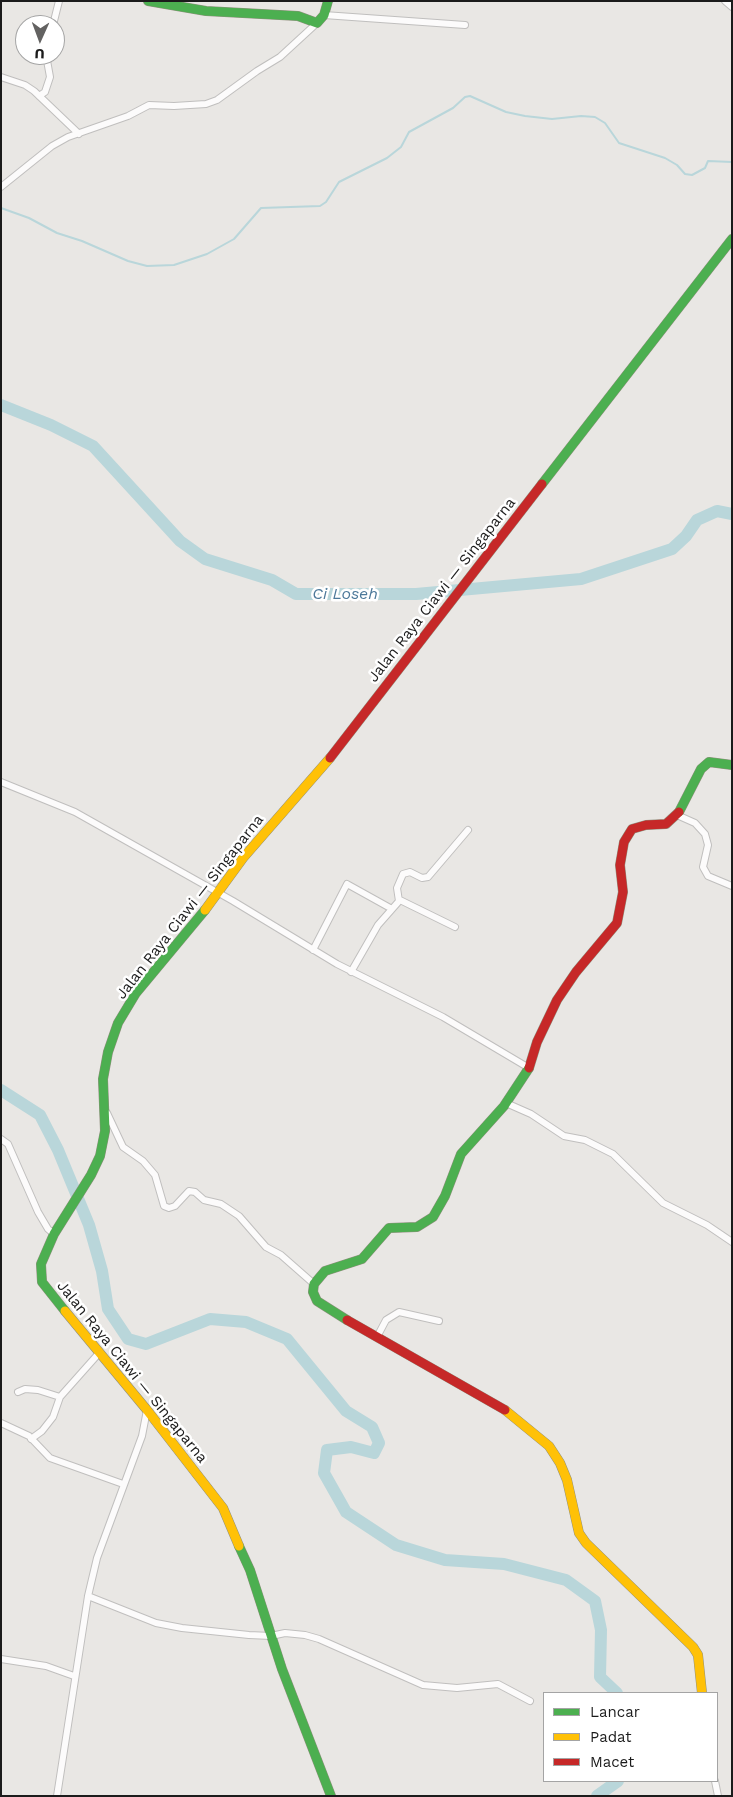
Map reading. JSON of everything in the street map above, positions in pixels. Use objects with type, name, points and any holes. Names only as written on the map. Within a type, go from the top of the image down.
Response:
[{"type":"main road","points":[[148,1],[206,11],[298,16],[317,23],[324,14],[328,1]]},
{"type":"main road","name":"Jalan Raya Ciawi — Singaparna","points":[[331,1796],[271,1636],[250,1570],[222,1508],[147,1410],[42,1282],[42,1264],[54,1234],[68,1208],[91,1175],[100,1156],[105,1130],[103,1080],[108,1052],[118,1023],[136,993],[220,893],[243,858],[328,761],[447,604],[594,420],[732,239]]},
{"type":"main road","points":[[702,1692],[698,1655],[693,1647],[586,1543],[579,1533],[567,1480],[560,1463],[549,1446],[509,1412],[399,1351],[317,1301],[313,1292],[314,1284],[325,1271],[362,1259],[389,1228],[417,1227],[433,1217],[445,1196],[461,1154],[478,1138],[506,1103],[529,1068],[537,1042],[556,1000],[617,923],[623,892],[620,865],[624,842],[632,829],[646,825],[666,824],[677,815],[701,769],[709,762],[732,765]]},
{"type":"street","points":[[56,15],[59,1]]},
{"type":"street","points":[[725,1],[732,7]]},
{"type":"street","points":[[324,14],[465,25]]},
{"type":"street","points":[[1,188],[52,146],[68,137],[128,116],[149,105],[174,106],[211,103],[227,95],[257,70],[280,57],[317,23]]},
{"type":"street","points":[[39,96],[44,92],[50,77],[48,65]]},
{"type":"street","points":[[1,78],[25,85],[79,134]]},
{"type":"street","points":[[1,782],[75,812],[220,893],[351,972],[443,1018],[529,1068]]},
{"type":"street","points":[[677,815],[695,823],[705,834],[708,845],[703,867],[708,876],[732,886]]},
{"type":"street","points":[[399,901],[397,888],[403,874],[410,872],[422,878],[428,877],[468,830]]},
{"type":"street","points":[[313,950],[347,884],[392,909]]},
{"type":"street","points":[[351,972],[378,925],[399,901],[404,900],[455,927]]},
{"type":"street","points":[[103,1101],[109,1120],[123,1147],[145,1163],[155,1175],[164,1206],[169,1208],[175,1206],[189,1191],[195,1192],[204,1200],[221,1204],[239,1216],[266,1247],[280,1255],[314,1284]]},
{"type":"street","points":[[506,1103],[531,1114],[564,1136],[585,1140],[613,1154],[663,1203],[708,1225],[732,1242]]},
{"type":"street","points":[[1,1139],[8,1144],[38,1212],[48,1229],[54,1234]]},
{"type":"street","points":[[377,1337],[386,1320],[399,1312],[439,1321]]},
{"type":"street","points":[[31,1439],[42,1431],[53,1417],[60,1396],[100,1352]]},
{"type":"street","points":[[18,1392],[25,1389],[38,1390],[60,1396]]},
{"type":"street","points":[[56,1796],[88,1596],[97,1558],[142,1436],[147,1410]]},
{"type":"street","points":[[1,1423],[31,1439],[56,1461],[123,1484]]},
{"type":"street","points":[[88,1596],[156,1623],[182,1628],[271,1636],[295,1633],[319,1639],[423,1685],[457,1688],[498,1684],[530,1701]]},
{"type":"street","points":[[1,1659],[46,1666],[74,1676]]},
{"type":"street","points":[[715,1782],[718,1796]]},
{"type":"waterway","points":[[1,208],[29,218],[57,233],[82,241],[128,261],[147,266],[174,265],[207,254],[234,239],[261,208],[320,206],[326,202],[339,182],[387,158],[401,147],[409,132],[453,108],[465,97],[470,96],[506,112],[525,116],[552,119],[581,116],[595,117],[605,123],[619,143],[665,158],[677,165],[685,174],[692,175],[705,168],[708,161],[732,162]]},
{"type":"waterway","name":"Ci Loseh","points":[[1,405],[51,425],[93,446],[180,541],[205,559],[272,580],[296,594],[416,594],[581,579],[672,549],[686,536],[697,520],[717,511],[732,514]]},
{"type":"waterway","points":[[1,1090],[40,1115],[58,1150],[89,1225],[102,1271],[108,1309],[128,1339],[146,1344],[210,1319],[246,1322],[287,1339],[346,1411],[372,1427],[379,1443],[374,1453],[351,1447],[327,1450],[324,1473],[346,1512],[396,1545],[445,1560],[504,1564],[566,1580],[595,1601],[601,1630],[600,1677],[616,1692]]},
{"type":"waterway","points":[[597,1796],[617,1782]]},
{"type":"traffic: fast","points":[[148,1],[206,11],[298,16],[317,23],[324,15],[328,1]]},
{"type":"traffic: fast","points":[[542,484],[732,239]]},
{"type":"traffic: fast","points":[[679,812],[701,769],[709,762],[732,765]]},
{"type":"traffic: fast","points":[[65,1311],[42,1282],[41,1264],[54,1234],[91,1175],[100,1156],[105,1131],[103,1079],[108,1052],[118,1023],[136,993],[205,910]]},
{"type":"traffic: fast","points":[[347,1320],[317,1301],[313,1292],[314,1284],[325,1271],[362,1259],[389,1228],[417,1227],[433,1217],[445,1196],[461,1154],[504,1106],[529,1068]]},
{"type":"traffic: fast","points":[[239,1546],[250,1570],[282,1669],[331,1796]]},
{"type":"traffic: slow","points":[[205,910],[243,858],[330,758]]},
{"type":"traffic: slow","points":[[65,1311],[147,1410],[223,1508],[239,1546]]},
{"type":"traffic: slow","points":[[505,1410],[549,1446],[560,1463],[567,1480],[579,1533],[586,1543],[693,1647],[698,1655],[702,1692]]},
{"type":"traffic: jam","points":[[330,758],[542,484]]},
{"type":"traffic: jam","points":[[529,1068],[537,1042],[557,1000],[576,972],[617,923],[623,892],[620,865],[624,842],[632,829],[646,825],[666,824],[679,812]]},
{"type":"traffic: jam","points":[[347,1320],[505,1410]]}]
